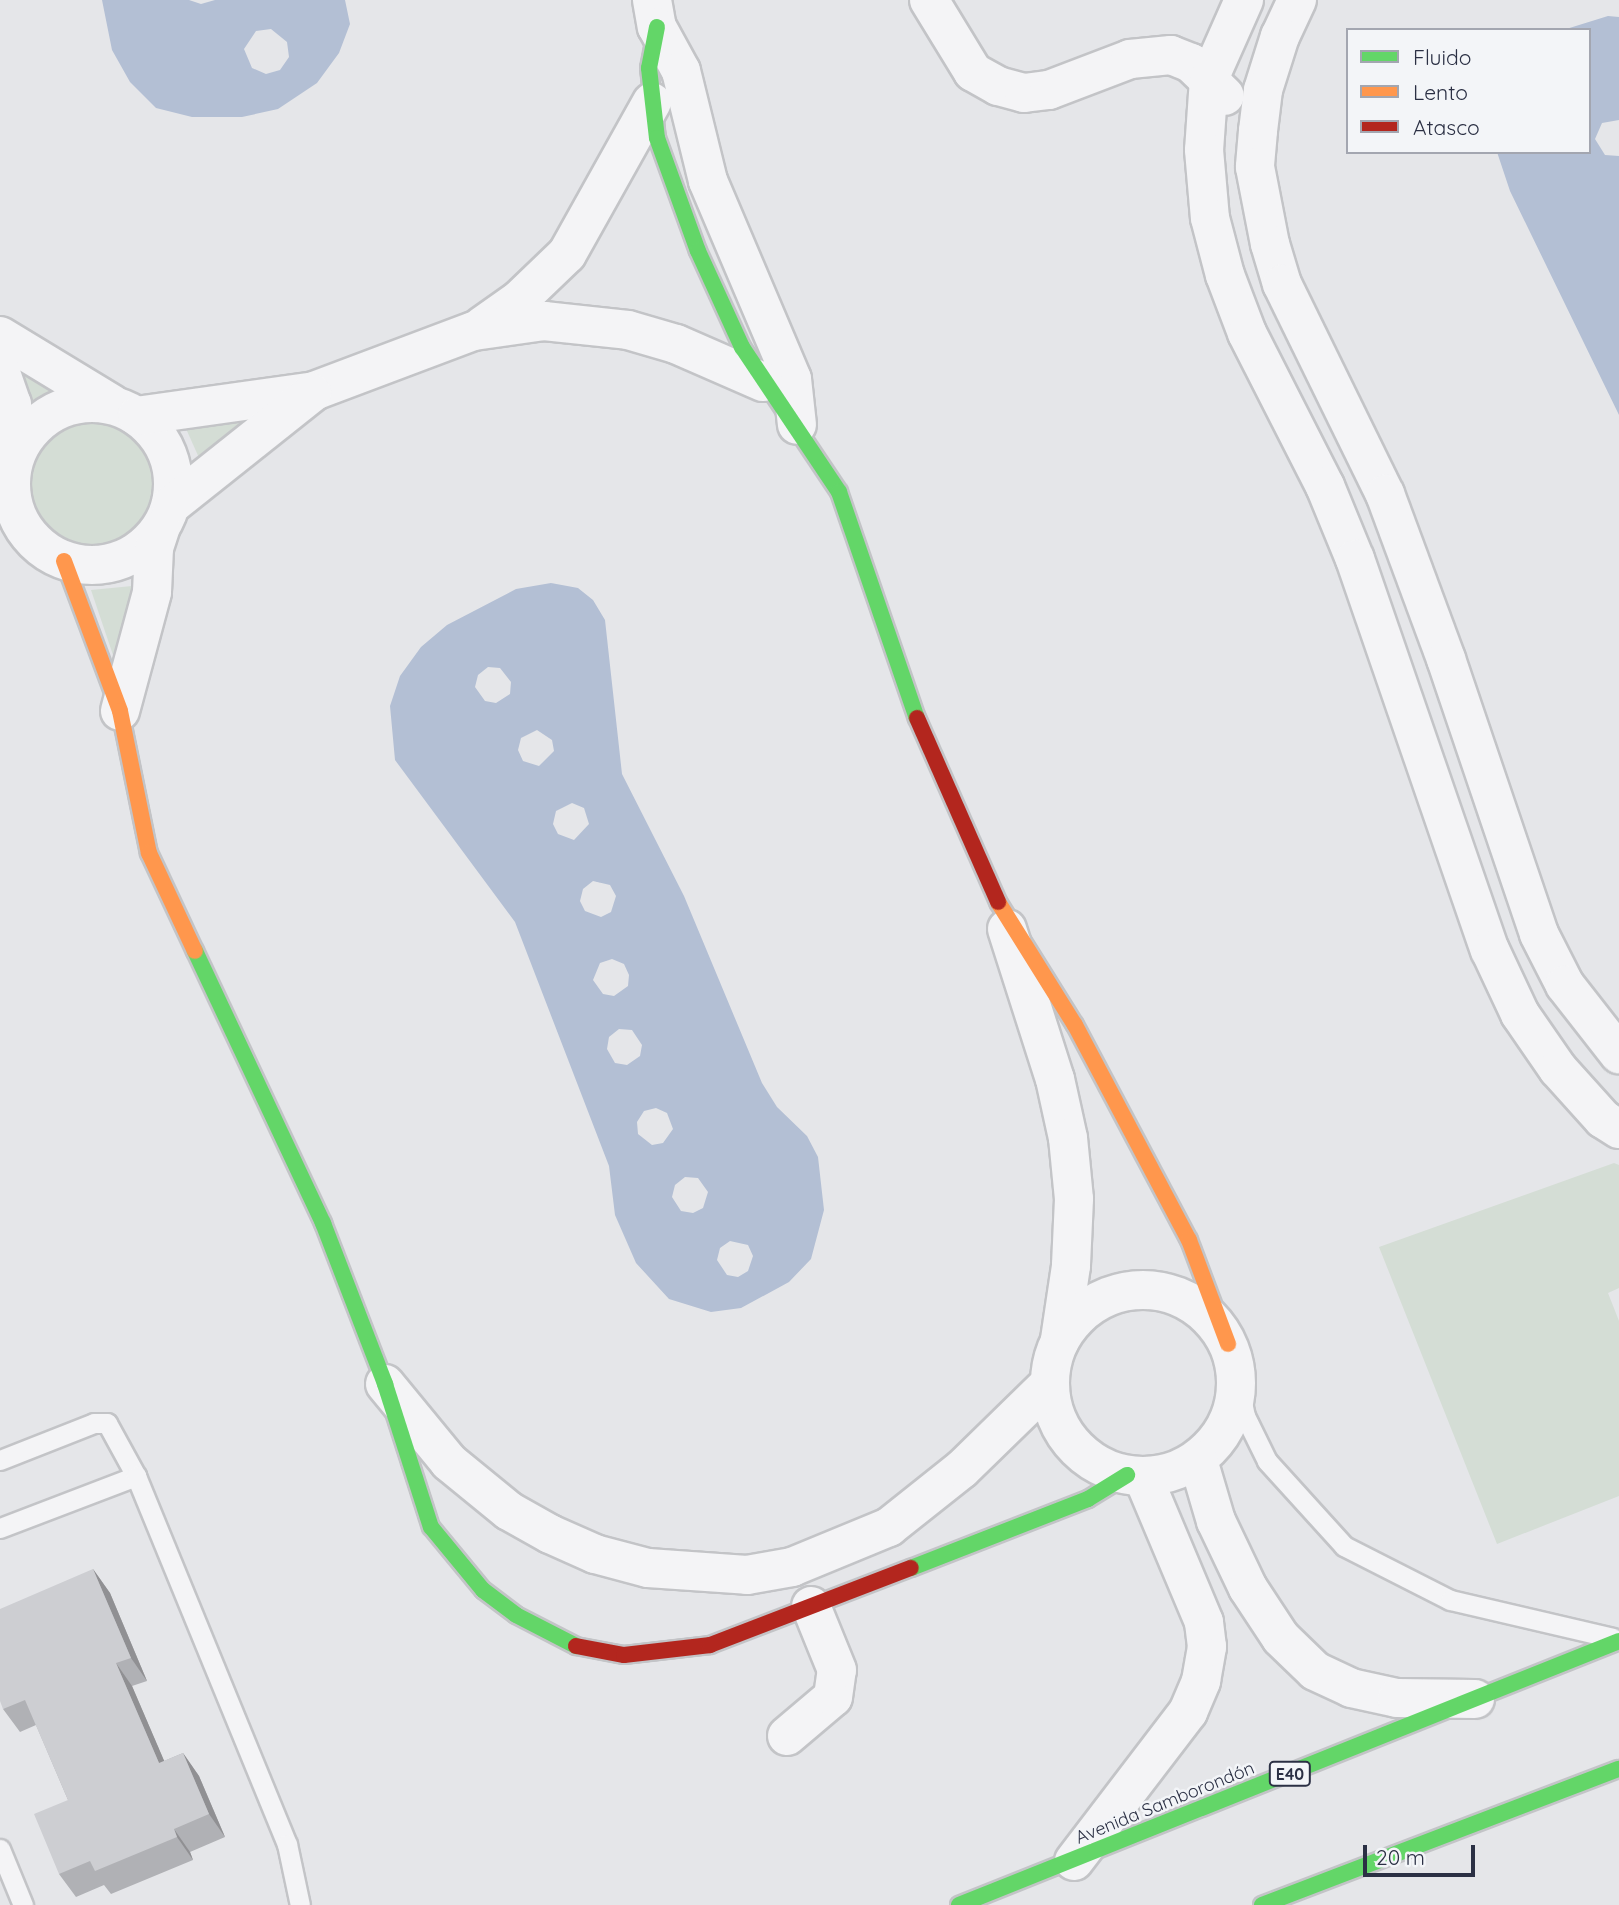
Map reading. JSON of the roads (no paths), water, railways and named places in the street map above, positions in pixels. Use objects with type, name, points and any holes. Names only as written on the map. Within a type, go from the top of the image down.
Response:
[{"type":"main road","points":[[654,14],[649,68],[657,138],[698,251],[763,382],[797,425],[839,492],[893,657],[1000,906],[1074,1025],[1189,1240],[1232,1357]]},
{"type":"main road","points":[[52,554],[120,711],[149,853],[323,1223],[386,1384],[431,1528],[483,1590],[550,1634],[581,1648],[625,1656],[668,1653],[710,1645],[1088,1499],[1135,1477]]},
{"type":"main road","name":"Avenida Samborondón","points":[[959,1905],[1619,1640]]},
{"type":"main road","points":[[1262,1905],[1619,1769]]},
{"type":"street","points":[[929,0],[973,72],[998,86],[1024,93],[1049,90],[1149,54],[1171,55],[1191,63],[1258,131]]},
{"type":"street","points":[[1244,0],[1209,79],[1204,150],[1210,218],[1226,275],[1247,333],[1334,509],[1476,909],[1520,1014],[1558,1069],[1603,1119],[1619,1129]]},
{"type":"street","points":[[1297,0],[1267,79],[1255,167],[1261,205],[1282,284],[1385,494],[1446,659],[1524,892],[1565,985],[1619,1054]]},
{"type":"street","points":[[654,14],[681,71],[708,181],[792,379],[797,425]]},
{"type":"street","points":[[474,331],[519,300],[567,254],[652,102]]},
{"type":"street","points":[[9,473],[28,432],[67,406],[126,410],[314,391],[474,331],[544,321],[628,330],[676,344],[763,382]]},
{"type":"street","points":[[0,336],[126,410],[156,433],[169,455],[174,480],[154,548],[152,592],[120,711]]},
{"type":"street","points":[[0,370],[12,404],[9,473],[13,504],[23,528],[52,554]]},
{"type":"street","points":[[0,541],[91,565],[118,562],[142,549],[165,517],[314,391]]},
{"type":"street","points":[[1334,509],[1385,494]]},
{"type":"street","points":[[1476,909],[1524,892]]},
{"type":"street","points":[[1000,906],[1055,1079],[1068,1138],[1073,1199],[1071,1266],[1050,1383],[1064,1433],[1102,1466],[1135,1477],[1198,1460],[1225,1427],[1235,1399],[1232,1357],[1211,1319],[1188,1300],[1160,1290],[1129,1289],[1101,1298],[1077,1315],[1059,1340]]},
{"type":"street","points":[[386,1384],[449,1462],[509,1511],[595,1554],[648,1568],[747,1575],[792,1567],[847,1547],[889,1527],[962,1469],[1050,1383]]},
{"type":"street","points":[[1198,1460],[1216,1521],[1248,1588],[1281,1638],[1315,1671],[1351,1688],[1397,1698],[1477,1699]]},
{"type":"street","points":[[1074,1861],[1188,1712],[1201,1681],[1207,1647],[1204,1622],[1135,1477]]},
{"type":"street","points":[[847,1547],[863,1585]]},
{"type":"street","points":[[787,1736],[833,1697],[837,1670],[811,1606]]},
{"type":"lane","points":[[1232,1357],[1245,1416],[1267,1461],[1344,1546],[1450,1600],[1619,1640]]},
{"type":"lane","points":[[0,1460],[93,1423],[107,1423],[136,1476],[287,1844],[300,1905]]},
{"type":"lane","points":[[0,1528],[136,1476]]},
{"type":"lane","points":[[0,1849],[23,1905]]},
{"type":"water","points":[[102,0],[189,0],[201,4],[215,0],[345,0],[350,24],[339,53],[317,83],[278,109],[242,117],[192,117],[156,108],[130,82],[112,50]],"holes":[[[271,29],[287,42],[289,57],[280,70],[266,74],[252,68],[244,49],[256,31]]]},
{"type":"water","points":[[1608,16],[1619,17],[1619,120],[1602,123],[1595,139],[1605,155],[1619,156],[1619,415],[1510,191],[1498,154],[1591,154],[1591,28],[1569,28]]},
{"type":"water","points":[[551,583],[578,588],[593,600],[605,620],[622,774],[684,896],[762,1083],[777,1107],[807,1136],[818,1157],[824,1210],[811,1259],[789,1282],[741,1308],[711,1312],[669,1299],[636,1263],[615,1215],[609,1166],[515,922],[395,760],[390,706],[400,676],[421,647],[447,625],[516,589]],"holes":[[[488,667],[500,668],[511,682],[510,694],[496,703],[485,701],[475,687],[478,675]],[[537,730],[552,740],[554,751],[539,766],[523,761],[518,750],[521,738]],[[572,803],[584,808],[589,824],[574,840],[558,834],[553,824],[556,811]],[[593,881],[610,885],[616,896],[611,912],[601,917],[585,911],[580,901],[583,889]],[[612,959],[624,964],[629,975],[628,986],[614,996],[603,994],[593,980],[600,963]],[[619,1029],[632,1030],[642,1045],[640,1056],[627,1065],[615,1063],[607,1049],[609,1037]],[[656,1108],[667,1113],[673,1129],[663,1143],[652,1145],[638,1134],[637,1122],[644,1111]],[[685,1177],[698,1178],[708,1192],[703,1208],[693,1213],[681,1211],[672,1197],[675,1185]],[[730,1241],[748,1245],[753,1256],[748,1271],[738,1277],[727,1275],[717,1260],[720,1248]]]}]
